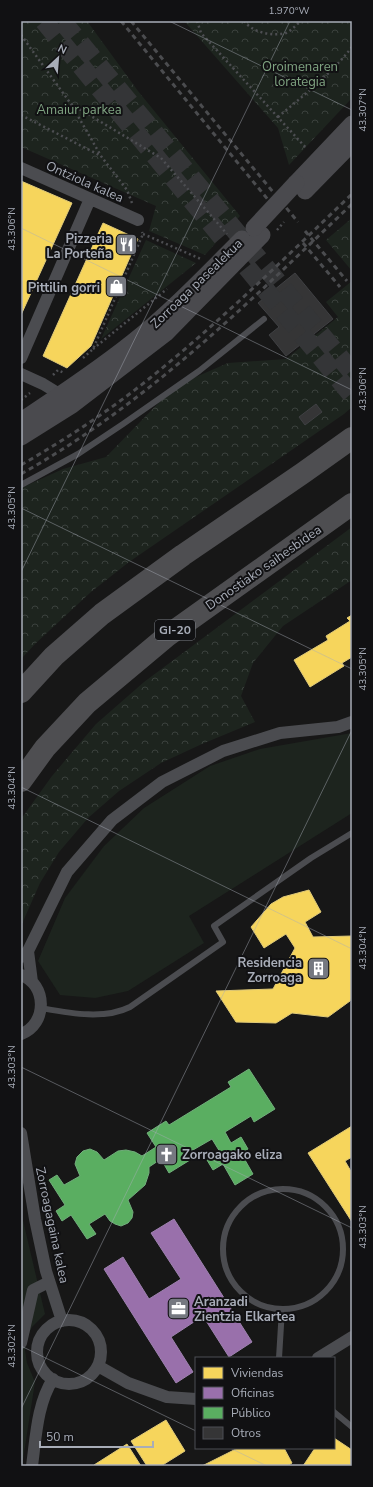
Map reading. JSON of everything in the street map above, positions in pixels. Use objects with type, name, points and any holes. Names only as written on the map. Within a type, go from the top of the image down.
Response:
[{"type":"highway","points":[[21,692],[54,656],[102,614],[183,555],[352,438]]},
{"type":"highway","name":"Donostiako saihesbidea","points":[[21,781],[45,748],[88,703],[167,636],[352,504]]},
{"type":"main road","name":"Zorroaga pasealekua","points":[[21,437],[72,405],[166,333],[301,187],[352,124]]},
{"type":"main road","name":"Zorroaga pasealekua","points":[[301,187],[352,143]]},
{"type":"main road","name":"Zorroaga pasealekua","points":[[21,421],[61,395],[133,342],[258,232]]},
{"type":"street","name":"Ontziola kalea","points":[[21,168],[138,220]]},
{"type":"street","points":[[21,358],[90,199]]},
{"type":"street","points":[[21,374],[43,384],[61,395]]},
{"type":"street","points":[[32,982],[24,954],[67,872],[112,820],[162,782],[224,751],[280,733],[338,727],[352,722]]},
{"type":"street","points":[[21,975],[32,982],[38,989],[41,998],[41,1008],[38,1018],[32,1027],[21,1034]]},
{"type":"street","name":"Zorroagagaina kalea","points":[[21,1133],[34,1211],[49,1282],[62,1321]]},
{"type":"street","points":[[21,1343],[33,1290],[49,1282]]},
{"type":"street","points":[[72,1320],[82,1323],[91,1328],[97,1336],[101,1346],[101,1356],[98,1366],[87,1379],[79,1382],[70,1384],[53,1379],[41,1366],[38,1356],[38,1347],[41,1338],[53,1325],[62,1321],[72,1320]]},
{"type":"street","points":[[320,1357],[352,1337]]},
{"type":"street","points":[[98,1366],[128,1383],[167,1397],[195,1399]]},
{"type":"street","points":[[32,1466],[36,1434],[43,1400],[53,1379]]},
{"type":"lane","points":[[21,485],[78,454],[123,424],[199,371],[264,319]]},
{"type":"lane","points":[[41,1008],[75,1014],[121,1012],[130,1007],[223,942],[214,926],[311,858],[352,833]]},
{"type":"lane","points":[[273,1190],[302,1192],[314,1198],[326,1207],[334,1218],[340,1232],[343,1245],[342,1260],[338,1273],[331,1286],[321,1296],[309,1303],[296,1308],[282,1309],[267,1307],[254,1302],[242,1293],[229,1275],[223,1254],[224,1239],[228,1225],[236,1212],[246,1202],[259,1194],[273,1190]]},
{"type":"lane","points":[[279,1357],[282,1309]]},
{"type":"lane","points":[[335,1413],[352,1427]]},
{"type":"path","points":[[197,21],[201,33],[306,147]]},
{"type":"path","points":[[244,21],[249,27],[266,34],[286,33],[301,21]]},
{"type":"path","points":[[21,36],[71,104],[101,156],[127,190],[143,234],[93,349]]},
{"type":"path","points":[[278,117],[319,83],[344,58],[352,47]]},
{"type":"path","points":[[71,104],[161,158],[227,234]]},
{"type":"path","points":[[21,115],[101,156]]},
{"type":"path","points":[[222,240],[231,230]]},
{"type":"path","points":[[143,234],[203,260],[197,265]]},
{"type":"path","points":[[82,359],[172,285]]},
{"type":"path","points":[[52,376],[58,370],[66,374]]},
{"type":"green space","name":"Amaiur parkea","points":[[21,21],[87,21],[138,91],[240,216],[205,255],[149,231],[156,206],[21,147]]},
{"type":"green space","name":"Oroimenaren lorategia","points":[[184,21],[352,21],[352,98],[289,165],[278,128]]},
{"type":"green space","points":[[352,218],[352,271],[326,240]]},
{"type":"green space","points":[[146,240],[196,263],[101,339]]},
{"type":"green space","points":[[352,281],[352,407],[129,562],[91,592],[21,659],[21,488],[63,469],[106,457],[175,386],[228,363],[286,359],[338,317],[326,302]]},
{"type":"green space","points":[[352,527],[352,580],[283,626],[253,663],[241,696],[255,722],[161,763],[119,791],[88,818],[59,852],[40,883],[21,926],[21,819],[52,776],[96,724],[144,682]]},
{"type":"green space","points":[[352,733],[352,813],[189,916],[204,943],[128,991],[95,998],[60,995],[38,961],[65,898],[104,846],[144,808],[210,766],[260,749]]},
{"type":"green space","points":[[21,1212],[45,1314],[32,1327],[27,1338],[25,1350],[27,1363],[35,1382],[22,1466],[21,1466]]},
{"type":"building: Viviendas","points":[[21,181],[72,203],[21,315]]},
{"type":"building: Viviendas","points":[[103,223],[138,239],[91,346],[67,368],[43,356]]},
{"type":"building: Viviendas","points":[[352,615],[352,657],[342,663],[344,666],[310,687],[294,660],[328,640],[326,636],[350,621],[347,618]]},
{"type":"building: Viviendas","name":"Residencia Zorroaga","points":[[309,890],[321,912],[305,922],[313,937],[352,936],[352,997],[350,1001],[328,1017],[292,1013],[276,1023],[236,1022],[216,991],[273,989],[295,948],[286,934],[264,948],[251,927],[271,904],[283,897]]},
{"type":"building: Viviendas","points":[[352,1126],[352,1157],[345,1161],[352,1173],[352,1222],[308,1153]]},
{"type":"building: Viviendas","points":[[166,1420],[185,1451],[161,1466],[147,1466],[131,1441]]},
{"type":"building: Viviendas","points":[[335,1439],[352,1450],[352,1466],[303,1466],[314,1449],[335,1449]]},
{"type":"building: Viviendas","points":[[127,1444],[141,1466],[94,1466],[94,1465]]},
{"type":"building: Viviendas","points":[[236,1449],[285,1449],[292,1463],[287,1466],[202,1466]]},
{"type":"building: Oficinas","name":"Aranzadi Zientzia Elkartea","points":[[174,1219],[252,1342],[229,1357],[203,1316],[171,1337],[193,1372],[176,1383],[104,1269],[123,1257],[149,1299],[181,1279],[151,1233]]},
{"type":"building: Público","name":"Zorroagako eliza","points":[[249,1069],[275,1109],[254,1122],[251,1116],[225,1132],[231,1143],[241,1137],[248,1149],[241,1153],[253,1174],[235,1185],[223,1164],[213,1170],[207,1160],[220,1152],[212,1139],[186,1154],[190,1160],[169,1173],[161,1159],[149,1167],[149,1173],[145,1185],[128,1200],[133,1212],[132,1218],[128,1223],[121,1226],[115,1224],[110,1221],[105,1214],[89,1224],[96,1234],[87,1239],[71,1215],[62,1221],[56,1211],[65,1205],[49,1180],[57,1175],[64,1185],[80,1176],[75,1164],[77,1157],[83,1151],[90,1149],[97,1152],[104,1160],[118,1151],[126,1150],[135,1152],[142,1156],[156,1147],[147,1133],[166,1121],[169,1125],[231,1087],[228,1082]]},
{"type":"building: Otros","points":[[295,273],[333,319],[286,356],[269,335],[279,327],[258,303]]},
{"type":"building: Otros","points":[[316,404],[322,412],[305,425],[299,417]]},
{"type":"tunnel","points":[[44,21],[352,395]]},
{"type":"tunnel","points":[[62,21],[352,372]]},
{"type":"railway","points":[[121,21],[279,213]]},
{"type":"railway","points":[[131,21],[298,222]]},
{"type":"railway","points":[[21,465],[87,424],[150,378],[228,311],[352,194]]},
{"type":"railway","points":[[21,474],[112,416],[195,350],[352,204]]},
{"type":"railway","points":[[305,231],[347,281]]},
{"type":"railway","points":[[303,243],[340,287]]},
{"type":"place","name":"Pizzeria La Porteña","points":[[127,245]]},
{"type":"place","name":"Pittilin gorri","points":[[116,287]]},
{"type":"place","name":"Residencia Zorroaga","points":[[318,969]]},
{"type":"place","name":"Zorroagako eliza","points":[[166,1154]]},
{"type":"place","name":"Aranzadi Zientzia Elkartea","points":[[179,1308]]}]
